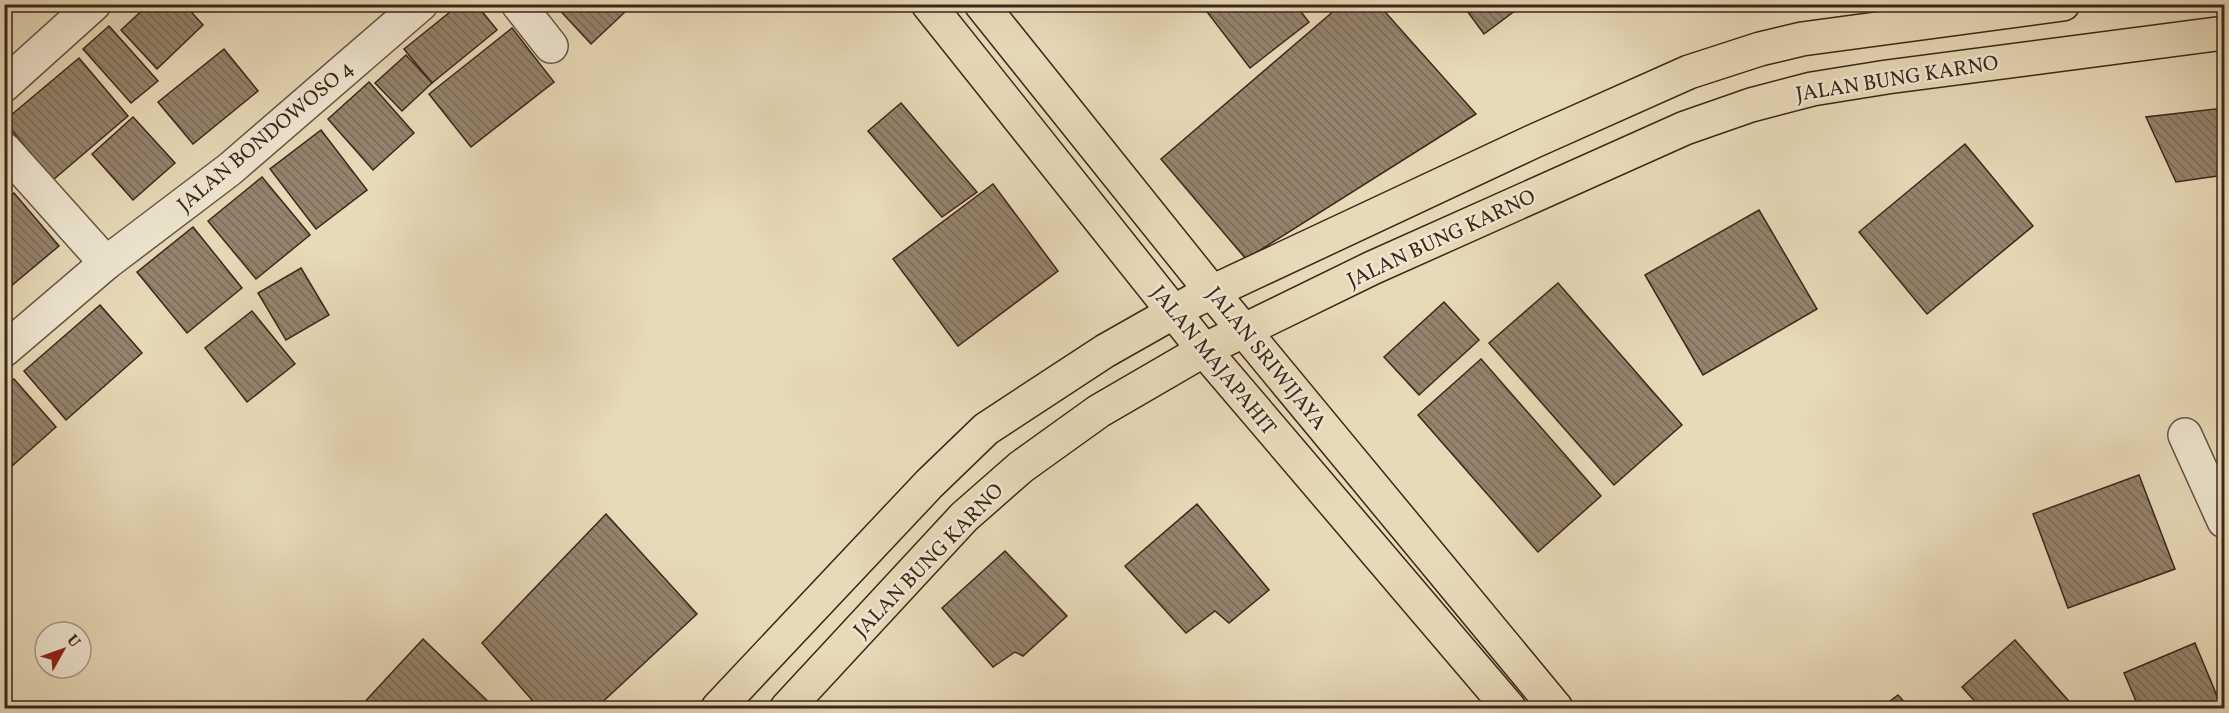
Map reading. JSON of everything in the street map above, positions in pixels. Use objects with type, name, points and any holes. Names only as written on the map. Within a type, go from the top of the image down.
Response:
[{"type":"main road","name":"JALAN MAJAPAHIT","points":[[928,4],[1204,350],[1509,708]]},
{"type":"main road","name":"JALAN SRIWIJAYA","points":[[981,4],[1212,292],[1556,708]]},
{"type":"main road","points":[[718,708],[929,484],[986,429],[1105,351],[1173,311],[1532,142],[1689,72],[1761,49],[1802,39],[1954,11],[2063,4]]},
{"type":"main road","name":"JALAN BUNG KARNO","points":[[787,708],[964,517],[1021,467],[1099,411],[1204,350],[1382,264],[1685,128],[1751,105],[1812,89],[2224,33]]},
{"type":"main road","points":[[1802,39],[1812,89]]},
{"type":"street","points":[[4,85],[94,4]]},
{"type":"street","name":"JALAN BONDOWOSO 4","points":[[4,350],[106,263],[230,169],[421,4]]},
{"type":"street","points":[[518,4],[551,46]]},
{"type":"street","points":[[4,149],[106,263]]},
{"type":"street","points":[[2185,435],[2224,521]]},
{"type":"building","points":[[4,4],[20,4],[4,17]]},
{"type":"building","points":[[149,4],[184,4],[203,25],[157,69],[121,30]]},
{"type":"building","points":[[460,4],[476,4],[497,30],[432,83],[404,49]]},
{"type":"building","points":[[554,4],[620,4],[626,11],[591,44]]},
{"type":"building","points":[[1201,4],[1295,4],[1309,22],[1250,68]]},
{"type":"building","points":[[1342,4],[1378,4],[1476,114],[1246,259],[1161,159]]},
{"type":"building","points":[[1462,4],[1524,4],[1484,34]]},
{"type":"building","points":[[109,26],[158,81],[131,103],[83,49]]},
{"type":"building","points":[[512,28],[554,82],[471,147],[429,94]]},
{"type":"building","points":[[224,49],[258,91],[193,144],[158,102]]},
{"type":"building","points":[[406,55],[432,83],[402,111],[375,83]]},
{"type":"building","points":[[79,58],[128,116],[53,180],[4,121]]},
{"type":"building","points":[[369,82],[414,133],[373,170],[328,119]]},
{"type":"building","points":[[901,103],[977,192],[942,217],[868,131]]},
{"type":"building","points":[[2224,108],[2224,175],[2176,182],[2146,117]]},
{"type":"building","points":[[133,117],[175,163],[133,200],[92,154]]},
{"type":"building","points":[[321,130],[367,190],[316,229],[270,169]]},
{"type":"building","points":[[1965,144],[2033,226],[1927,314],[1859,232]]},
{"type":"building","points":[[262,177],[310,235],[256,279],[208,221]]},
{"type":"building","points":[[993,184],[1058,271],[958,346],[893,259]]},
{"type":"building","points":[[14,193],[59,246],[4,292],[4,201]]},
{"type":"building","points":[[1759,210],[1817,309],[1703,375],[1645,275]]},
{"type":"building","points":[[193,227],[242,288],[187,333],[137,272]]},
{"type":"building","points":[[301,268],[329,315],[286,340],[258,293]]},
{"type":"building","points":[[1558,283],[1682,425],[1614,485],[1489,343]]},
{"type":"building","points":[[1444,302],[1479,340],[1419,395],[1384,357]]},
{"type":"building","points":[[100,305],[142,353],[66,420],[24,371]]},
{"type":"building","points":[[252,311],[295,364],[247,402],[205,348]]},
{"type":"building","points":[[1481,359],[1601,496],[1538,552],[1418,415]]},
{"type":"building","points":[[14,379],[56,427],[4,473],[4,387]]},
{"type":"building","points":[[2139,475],[2175,569],[2068,608],[2033,514]]},
{"type":"building","points":[[1197,504],[1269,590],[1229,623],[1215,611],[1186,633],[1125,566]]},
{"type":"building","points":[[606,514],[697,614],[596,708],[539,708],[482,643]]},
{"type":"building","points":[[1005,551],[1067,616],[1023,656],[1015,652],[993,667],[942,608]]},
{"type":"building","points":[[423,639],[495,708],[359,708]]},
{"type":"building","points":[[2015,640],[2075,708],[1981,708],[1962,687]]},
{"type":"building","points":[[2195,643],[2222,708],[2139,708],[2124,673]]},
{"type":"building","points":[[1898,695],[1910,708],[1881,708]]}]
